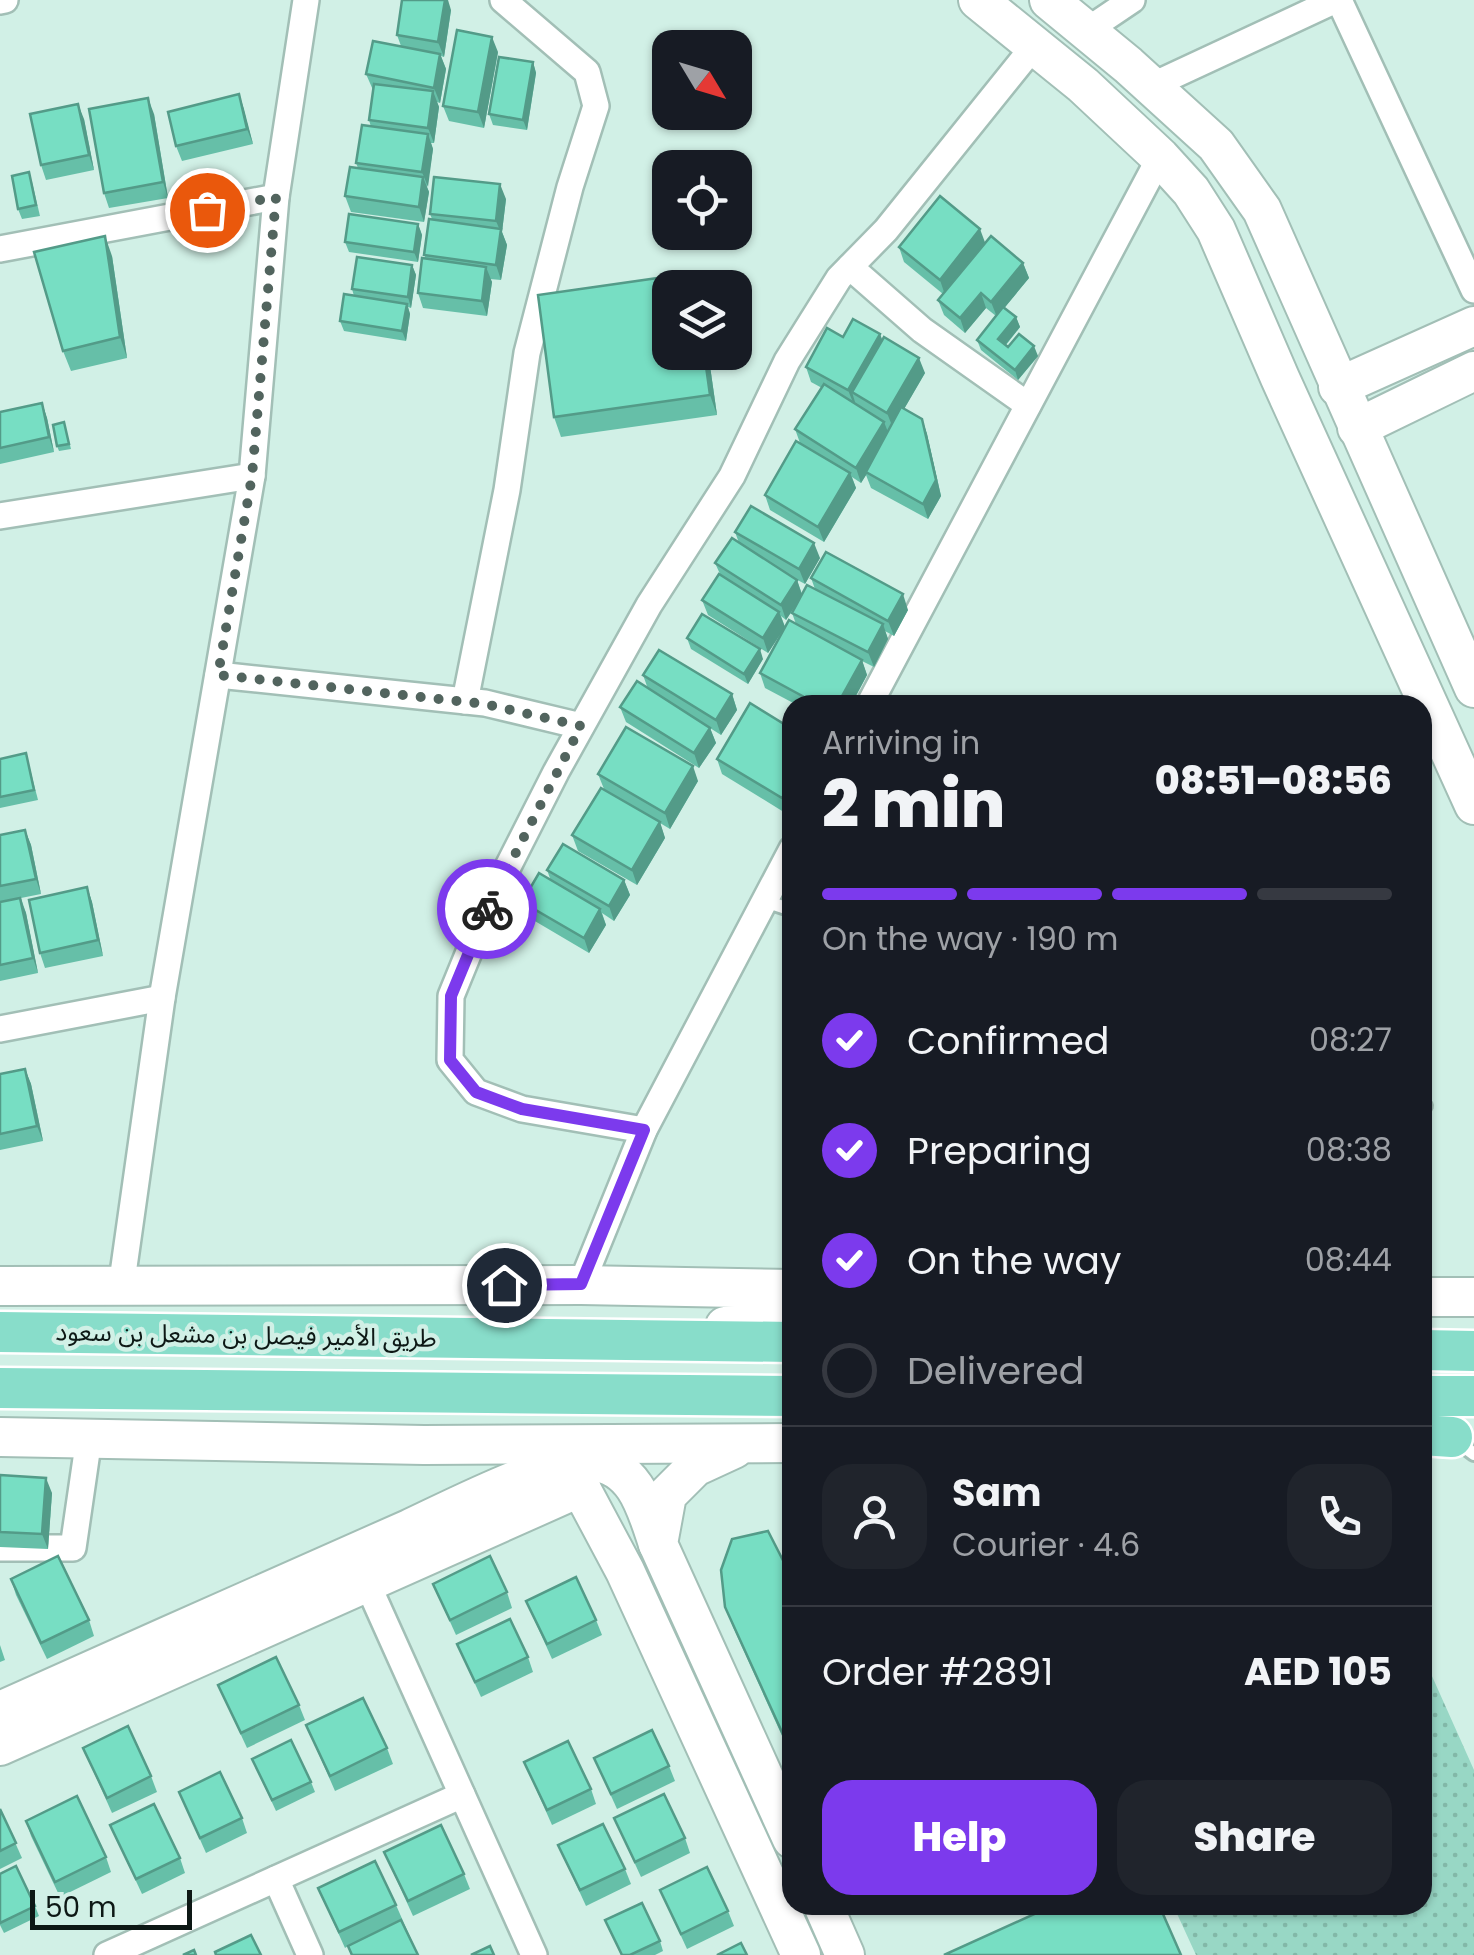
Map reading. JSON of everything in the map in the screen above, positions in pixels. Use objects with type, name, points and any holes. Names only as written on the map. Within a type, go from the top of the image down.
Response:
[{"type":"main road","points":[[0,1320],[144,1332]]},
{"type":"main road","name":"طريق الأمير فيصل بن مشعل بن سعود","points":[[0,1332],[782,1342]]},
{"type":"main road","points":[[1432,1350],[1474,1351]]},
{"type":"main road","points":[[0,1388],[782,1396]]},
{"type":"main road","points":[[585,1395],[742,1413],[782,1414]]},
{"type":"main road","points":[[1432,1396],[1474,1396]]},
{"type":"street","points":[[120,1288],[162,998],[252,476],[276,197],[306,0]]},
{"type":"street","points":[[465,701],[507,490],[528,353],[570,188],[596,106],[587,72],[503,0]]},
{"type":"street","points":[[978,0],[1083,85],[1160,157],[1190,190],[1216,230],[1424,695]]},
{"type":"street","points":[[1049,0],[1216,145],[1262,210],[1474,688]]},
{"type":"street","points":[[1086,31],[1132,0]]},
{"type":"street","points":[[1150,86],[1337,0],[1474,290]]},
{"type":"street","points":[[644,1130],[522,1109],[476,1092],[450,1060],[451,996],[487,908],[581,726],[649,604],[732,476],[787,361],[839,278],[886,230],[1034,46]]},
{"type":"street","points":[[874,695],[1160,157]]},
{"type":"street","points":[[0,250],[276,197]]},
{"type":"street","points":[[850,267],[922,330],[1028,405]]},
{"type":"street","points":[[1338,387],[1474,326]]},
{"type":"street","points":[[1357,428],[1474,371]]},
{"type":"street","points":[[0,516],[252,476]]},
{"type":"street","points":[[218,675],[465,701],[581,726]]},
{"type":"street","points":[[1432,713],[1474,805]]},
{"type":"street","points":[[581,1284],[644,1130],[782,869]]},
{"type":"street","points":[[0,1029],[162,998]]},
{"type":"street","name":"طريق الأمير فيصل بن مشعل بن سعود","points":[[0,1286],[581,1284],[782,1289]]},
{"type":"street","points":[[1432,1297],[1474,1297]]},
{"type":"street","points":[[576,1339],[782,1322]]},
{"type":"street","points":[[0,1437],[424,1445],[569,1465],[782,1443]]},
{"type":"street","points":[[0,1548],[73,1548],[89,1438]]},
{"type":"street","points":[[658,1544],[667,1495],[695,1466],[746,1444]]},
{"type":"street","points":[[424,1445],[450,1462],[459,1482],[447,1512]]},
{"type":"street","points":[[0,1711],[447,1512],[569,1465],[595,1461],[619,1470],[642,1494],[658,1544],[782,1817]]},
{"type":"street","points":[[0,1746],[367,1583],[569,1465]]},
{"type":"street","points":[[569,1465],[625,1571],[800,1955]]},
{"type":"street","points":[[367,1583],[534,1955]]},
{"type":"street","points":[[108,1955],[462,1795]]},
{"type":"street","points":[[276,1879],[310,1955]]},
{"type":"street","points":[[827,1915],[846,1955]]},
{"type":"lane","points":[[765,900],[782,906]]},
{"type":"green space","points":[[1432,1676],[1474,1770],[1474,1955],[1196,1955],[1178,1915],[1432,1915]]},
{"type":"building","points":[[402,0],[445,0],[438,42],[397,35]]},
{"type":"building","points":[[457,30],[492,37],[478,112],[443,106]]},
{"type":"building","points":[[373,41],[440,54],[434,88],[366,74]]},
{"type":"building","points":[[499,57],[533,62],[523,120],[489,114]]},
{"type":"building","points":[[374,84],[433,91],[428,128],[369,120]]},
{"type":"building","points":[[239,94],[247,129],[176,146],[168,112]]},
{"type":"building","points":[[148,98],[163,182],[104,193],[89,109]]},
{"type":"building","points":[[78,104],[89,155],[41,165],[30,114]]},
{"type":"building","points":[[362,125],[428,134],[422,172],[356,163]]},
{"type":"building","points":[[350,167],[423,177],[419,207],[345,196]]},
{"type":"building","points":[[29,172],[36,205],[18,209],[12,176]]},
{"type":"building","points":[[434,177],[500,184],[496,221],[430,214]]},
{"type":"building","points":[[940,196],[980,229],[940,280],[899,247]]},
{"type":"building","points":[[349,214],[418,224],[414,252],[345,242]]},
{"type":"building","points":[[429,219],[501,229],[496,265],[424,255]]},
{"type":"building","points":[[105,236],[120,337],[63,351],[34,252]]},
{"type":"building","points":[[991,236],[1023,263],[991,302],[981,293],[960,318],[938,300]]},
{"type":"building","points":[[357,257],[412,265],[408,297],[352,289]]},
{"type":"building","points":[[422,258],[486,267],[482,301],[418,293]]},
{"type":"building","points":[[652,279],[652,370],[707,370],[710,395],[554,417],[538,295]]},
{"type":"building","points":[[344,294],[407,304],[402,331],[340,321]]},
{"type":"building","points":[[1003,307],[1016,317],[998,339],[1008,347],[1019,334],[1034,346],[1015,370],[977,340]]},
{"type":"building","points":[[853,319],[880,334],[848,390],[806,367],[827,328],[843,337]]},
{"type":"building","points":[[884,337],[919,358],[887,413],[852,392]]},
{"type":"building","points":[[824,384],[884,422],[856,468],[795,429]]},
{"type":"building","points":[[42,403],[49,437],[0,448],[0,412]]},
{"type":"building","points":[[901,407],[922,419],[936,480],[923,504],[866,472]]},
{"type":"building","points":[[64,422],[69,444],[57,446],[53,425]]},
{"type":"building","points":[[796,441],[850,473],[818,527],[765,495]]},
{"type":"building","points":[[751,506],[814,543],[799,569],[735,532]]},
{"type":"building","points":[[732,538],[797,580],[781,605],[715,563]]},
{"type":"building","points":[[826,552],[903,594],[888,621],[811,578]]},
{"type":"building","points":[[719,574],[779,612],[763,638],[702,600]]},
{"type":"building","points":[[807,585],[883,624],[868,652],[792,613]]},
{"type":"building","points":[[702,614],[760,649],[744,674],[687,638]]},
{"type":"building","points":[[789,620],[862,660],[843,695],[801,695],[760,673]]},
{"type":"building","points":[[659,650],[732,694],[716,720],[643,675]]},
{"type":"building","points":[[637,681],[710,728],[694,753],[620,707]]},
{"type":"building","points":[[750,703],[782,723],[782,798],[717,759]]},
{"type":"building","points":[[626,727],[693,766],[665,813],[598,774]]},
{"type":"building","points":[[26,753],[34,790],[0,797],[0,759]]},
{"type":"building","points":[[601,788],[660,822],[632,870],[572,835]]},
{"type":"building","points":[[25,830],[36,879],[0,886],[0,835]]},
{"type":"building","points":[[563,844],[624,880],[609,906],[547,870]]},
{"type":"building","points":[[539,873],[600,909],[584,938],[522,902]]},
{"type":"building","points":[[87,887],[98,940],[40,953],[29,900]]},
{"type":"building","points":[[20,898],[33,958],[0,965],[0,902]]},
{"type":"building","points":[[25,1069],[37,1126],[0,1134],[0,1074]]},
{"type":"building","points":[[0,1475],[46,1478],[42,1534],[0,1532]]},
{"type":"building","points":[[768,1531],[782,1558],[782,1732],[725,1607],[721,1570],[732,1539]]},
{"type":"building","points":[[58,1556],[89,1620],[41,1643],[11,1579]]},
{"type":"building","points":[[490,1556],[507,1592],[450,1620],[433,1584]]},
{"type":"building","points":[[576,1577],[596,1620],[547,1644],[526,1601]]},
{"type":"building","points":[[510,1619],[528,1657],[475,1682],[457,1644]]},
{"type":"building","points":[[276,1657],[299,1705],[241,1733],[218,1685]]},
{"type":"building","points":[[363,1698],[387,1748],[330,1776],[306,1725]]},
{"type":"building","points":[[128,1726],[151,1776],[107,1798],[83,1748]]},
{"type":"building","points":[[652,1730],[669,1766],[611,1794],[594,1758]]},
{"type":"building","points":[[291,1740],[311,1782],[272,1800],[252,1759]]},
{"type":"building","points":[[568,1741],[591,1789],[547,1810],[524,1762]]},
{"type":"building","points":[[220,1772],[242,1818],[200,1838],[179,1792]]},
{"type":"building","points":[[664,1794],[685,1838],[635,1862],[614,1818]]},
{"type":"building","points":[[77,1796],[106,1857],[55,1882],[26,1821]]},
{"type":"building","points":[[154,1804],[180,1858],[136,1879],[110,1825]]},
{"type":"building","points":[[0,1809],[16,1843],[0,1851]]},
{"type":"building","points":[[603,1824],[625,1869],[580,1890],[558,1845]]},
{"type":"building","points":[[441,1825],[464,1874],[408,1901],[384,1852]]},
{"type":"building","points":[[375,1861],[396,1905],[339,1932],[318,1888]]},
{"type":"building","points":[[16,1866],[35,1906],[0,1923],[0,1874]]},
{"type":"building","points":[[707,1867],[728,1911],[681,1934],[660,1890]]},
{"type":"building","points":[[642,1903],[660,1941],[622,1955],[605,1920]]},
{"type":"building","points":[[1032,1915],[1163,1915],[1181,1955],[944,1955]]},
{"type":"building","points":[[401,1920],[418,1955],[352,1955],[348,1946]]},
{"type":"building","points":[[251,1935],[261,1955],[216,1955],[215,1952]]},
{"type":"building","points":[[741,1943],[747,1955],[717,1955]]},
{"type":"building","points":[[490,1946],[494,1955],[471,1955]]},
{"type":"way so far","points":[[207,210],[276,197],[252,476],[218,675],[485,704],[581,726],[487,909]]},
{"type":"route","points":[[487,909],[451,996],[450,1060],[476,1092],[522,1109],[644,1130],[581,1284],[504,1285]]}]
